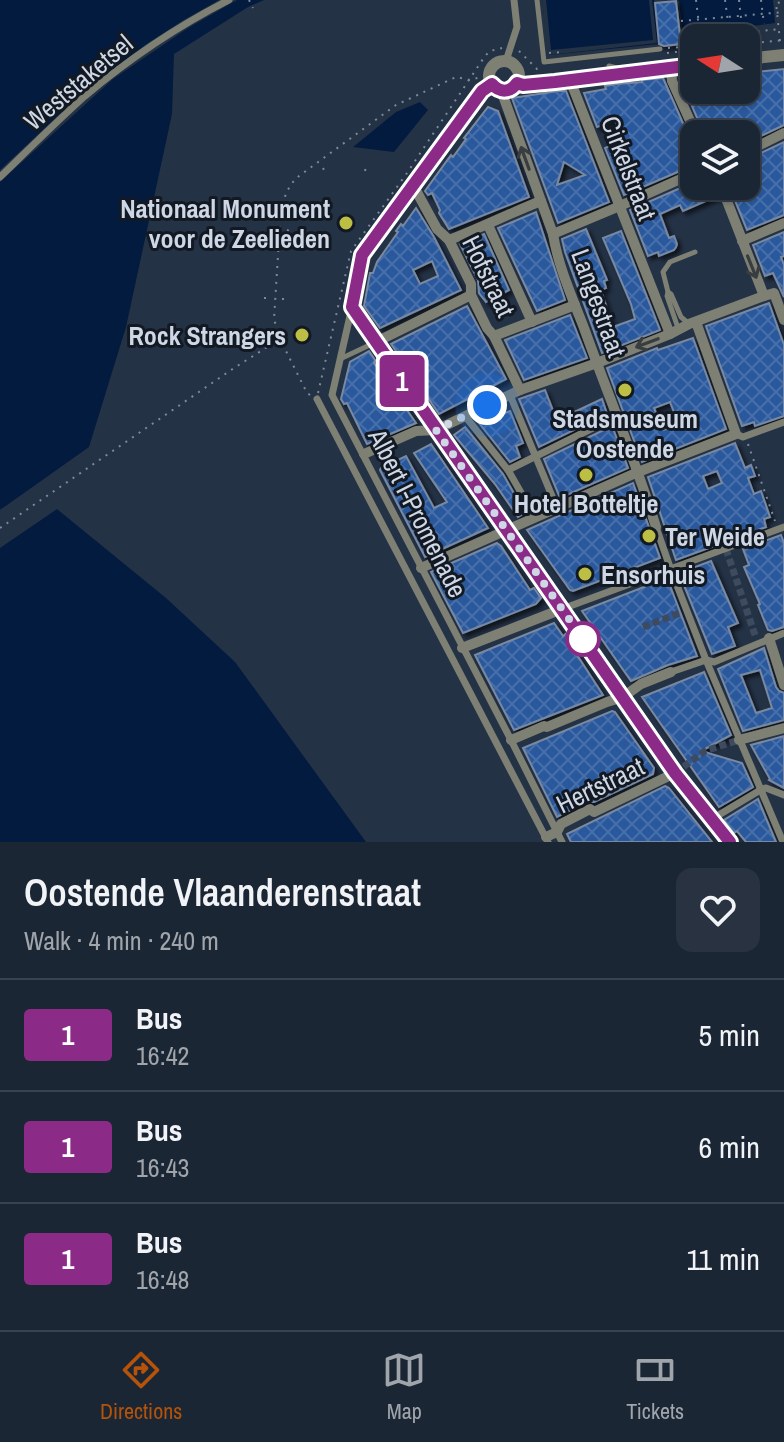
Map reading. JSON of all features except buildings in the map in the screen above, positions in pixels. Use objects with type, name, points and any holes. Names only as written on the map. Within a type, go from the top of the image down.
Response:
[{"type":"street","name":"Weststaketsel","points":[[0,177],[109,77],[185,24],[229,0]]},
{"type":"street","points":[[506,61],[517,27],[514,0]]},
{"type":"street","points":[[517,83],[570,80],[669,54],[680,59]]},
{"type":"street","points":[[669,54],[672,81],[690,120]]},
{"type":"street","points":[[760,58],[784,55]]},
{"type":"street","points":[[506,61],[513,64],[518,71],[517,83],[508,90],[494,83],[494,65],[506,61]]},
{"type":"street","name":"Cirkelstraat","points":[[570,80],[620,206],[740,435]]},
{"type":"street","name":"Albert I-Promenade","points":[[494,83],[482,91],[362,255],[332,395],[462,648],[515,740],[561,834]]},
{"type":"street","name":"Langestraat","points":[[494,83],[553,234],[555,249],[638,472],[684,612],[783,842]]},
{"type":"street","points":[[760,145],[784,133]]},
{"type":"street","points":[[553,234],[680,179]]},
{"type":"street","name":"Hofstraat","points":[[413,185],[437,229],[449,240],[471,284],[471,295],[494,336],[515,392]]},
{"type":"street","points":[[722,200],[742,241],[774,293],[784,320]]},
{"type":"street","points":[[449,240],[541,201]]},
{"type":"street","points":[[742,241],[784,223]]},
{"type":"street","points":[[488,225],[532,322]]},
{"type":"street","points":[[350,461],[416,431],[436,430],[515,392],[774,293]]},
{"type":"street","points":[[376,342],[471,295]]},
{"type":"street","points":[[494,336],[575,305]]},
{"type":"street","points":[[352,307],[675,773],[730,842]]},
{"type":"street","points":[[515,392],[535,457],[557,508]]},
{"type":"street","name":"Albert I-Promenade","points":[[317,399],[547,840]]},
{"type":"street","points":[[465,416],[508,470],[535,517]]},
{"type":"street","points":[[508,470],[617,416]]},
{"type":"street","points":[[408,574],[638,472],[784,422]]},
{"type":"street","points":[[449,653],[779,529]]},
{"type":"street","points":[[497,746],[623,697],[641,684],[671,672],[706,660],[714,662],[761,639],[784,633]]},
{"type":"street","points":[[761,639],[784,685]]},
{"type":"street","points":[[739,740],[784,728]]},
{"type":"street","name":"Hertstraat","points":[[547,840],[561,834],[561,824],[590,809],[594,812],[675,773]]},
{"type":"street","points":[[711,819],[762,789],[784,795]]},
{"type":"lane","points":[[537,0],[544,62],[669,54]]},
{"type":"lane","points":[[609,66],[618,69],[652,65]]},
{"type":"lane","points":[[655,274],[663,272],[667,264],[695,252]]},
{"type":"lane","points":[[655,274],[670,288],[683,327]]},
{"type":"lane","points":[[670,288],[667,296],[683,327]]},
{"type":"lane","points":[[339,360],[376,342]]},
{"type":"path","points":[[249,0],[253,8]]},
{"type":"path","points":[[696,0],[699,24]]},
{"type":"path","points":[[725,0],[728,24]]},
{"type":"path","points":[[739,0],[742,24]]},
{"type":"path","points":[[761,0],[764,24]]},
{"type":"path","points":[[760,42],[782,40],[776,3],[784,2]]},
{"type":"path","points":[[681,21],[784,12]]},
{"type":"path","points":[[760,31],[779,29]]},
{"type":"path","points":[[669,54],[680,48]]},
{"type":"path","points":[[547,54],[564,52]]},
{"type":"path","points":[[337,304],[317,399],[307,393],[280,339],[274,319],[281,208],[295,179],[396,105],[456,77],[470,80],[479,77],[494,83]]},
{"type":"path","points":[[0,528],[280,339]]},
{"type":"path","points":[[740,435],[779,529]]},
{"type":"water","points":[[0,0],[264,0],[174,54],[172,114],[126,327],[89,447],[0,510]]},
{"type":"water","points":[[542,0],[654,0],[659,44],[549,55]]},
{"type":"water","points":[[773,0],[775,23],[682,24],[679,1]]},
{"type":"water","points":[[420,102],[428,110],[394,152],[353,147],[396,112]]},
{"type":"water","points":[[52,505],[166,598],[235,662],[366,842],[0,842],[0,540]]},
{"type":"pier","points":[[219,0],[237,0],[188,28],[113,79],[0,182],[0,170],[81,94],[145,45]]},
{"type":"pier","points":[[542,0],[546,0],[551,50],[653,40],[649,0],[652,0],[657,43],[548,55]]},
{"type":"pier","points":[[92,449],[43,486],[0,514],[0,510]]},
{"type":"pier","points":[[50,501],[60,507],[0,548],[0,535]]},
{"type":"tunnel","points":[[726,549],[756,638]]},
{"type":"tunnel","points":[[643,627],[680,613]]},
{"type":"tunnel","points":[[675,773],[705,751],[739,740]]},
{"type":"bus line","name":"1","points":[[680,67],[555,82],[517,83],[505,91],[492,84],[482,91],[362,255],[352,307],[675,773],[730,842]]},
{"type":"place","name":"Nationaal Monument voor de Zeelieden","points":[[346,223]]},
{"type":"place","name":"Rock Strangers","points":[[302,335]]},
{"type":"place","name":"Stadsmuseum Oostende","points":[[625,390]]},
{"type":"place","name":"Hotel Botteltje","points":[[586,475]]},
{"type":"place","name":"Ter Weide","points":[[649,536]]},
{"type":"place","name":"Ensorhuis","points":[[585,574]]},
{"type":"route","points":[[487,405],[436,430],[583,639]]}]
